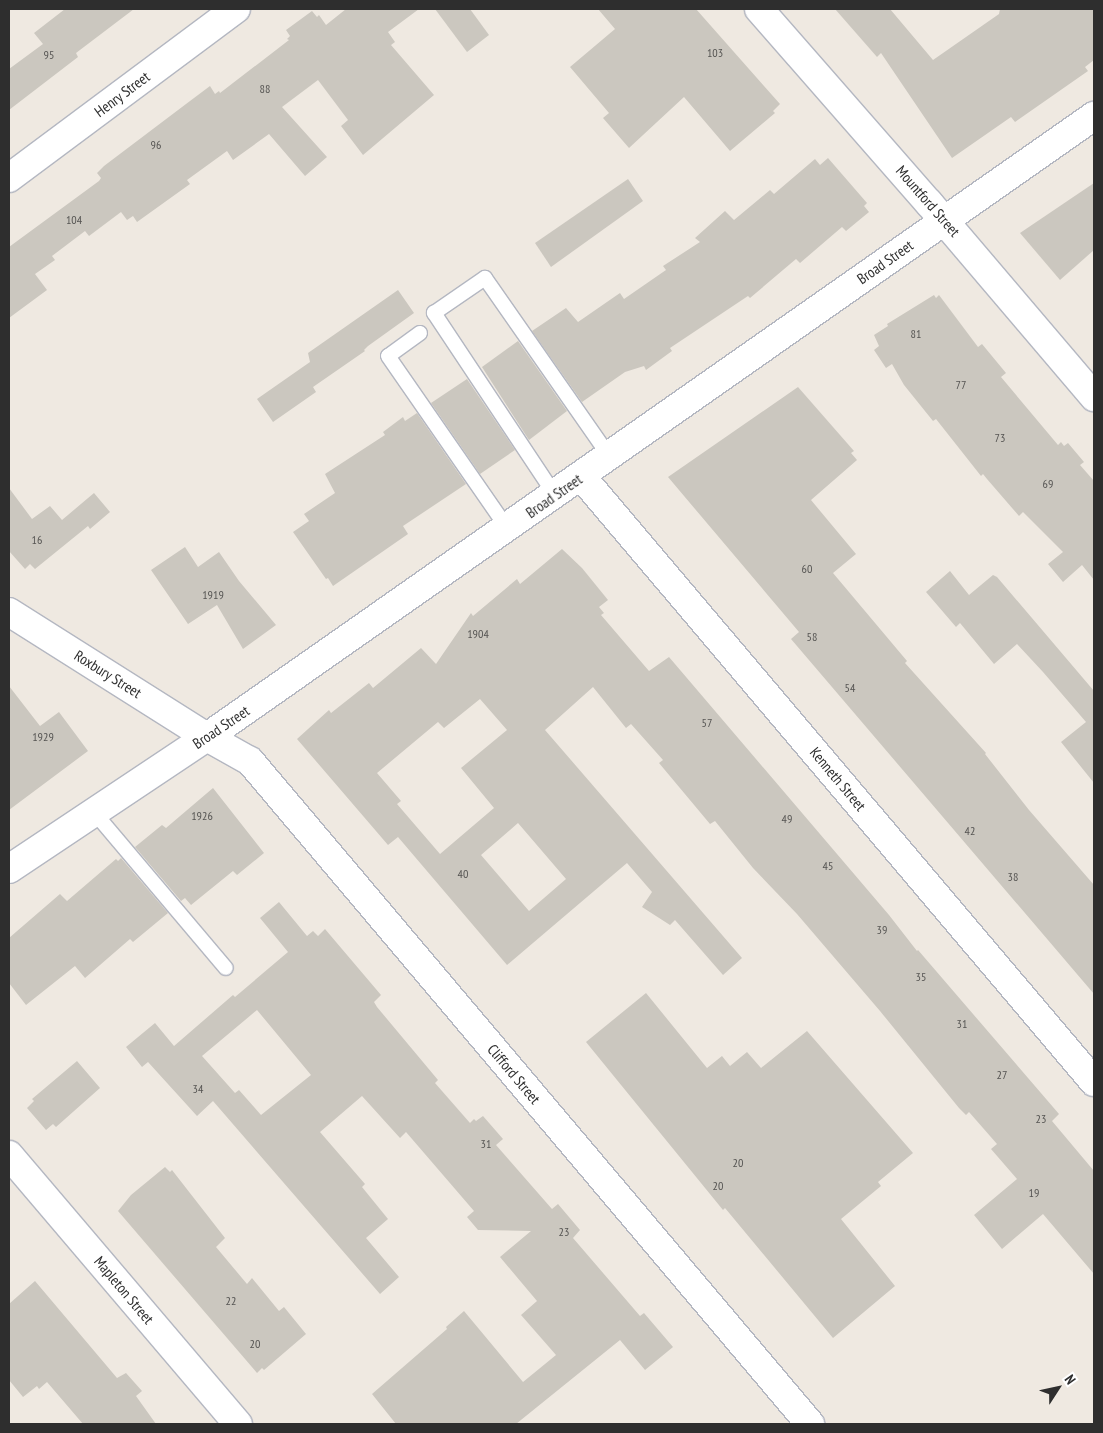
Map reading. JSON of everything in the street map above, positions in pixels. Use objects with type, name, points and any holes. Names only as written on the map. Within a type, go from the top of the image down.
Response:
[{"type":"street","name":"Henry Street","points":[[9,178],[236,9]]},
{"type":"street","name":"Mountford Street","points":[[759,9],[944,220],[1094,396]]},
{"type":"street","name":"Broad Street","points":[[9,870],[207,737],[1094,116]]},
{"type":"street","name":"Kenneth Street","points":[[581,476],[1094,1082]]},
{"type":"street","name":"Roxbury Street","points":[[9,612],[207,737]]},
{"type":"street","name":"Clifford Street","points":[[207,737],[250,761],[810,1424]]},
{"type":"street","name":"Mapleton Street","points":[[9,1155],[238,1424]]},
{"type":"lane","points":[[555,495],[434,313],[485,278],[610,456]]},
{"type":"lane","points":[[420,333],[388,356],[507,528]]},
{"type":"lane","points":[[94,812],[226,968]]},
{"type":"building","points":[[65,9],[134,9],[76,53],[78,57],[9,110],[9,69],[43,44],[34,33]]},
{"type":"building","points":[[346,9],[419,9],[388,32],[395,42],[391,45],[434,95],[363,155],[341,126],[348,120],[318,80],[282,107],[327,157],[305,176],[269,134],[233,160],[227,151],[187,180],[190,184],[137,222],[133,216],[127,220],[121,212],[89,236],[85,231],[52,256],[55,260],[35,274],[47,290],[9,318],[9,247],[99,181],[101,178],[97,173],[104,166],[210,86],[215,94],[219,91],[220,93],[289,40],[287,39],[290,36],[286,30],[312,11],[317,17],[319,15],[326,25]]},
{"type":"building","points":[[435,9],[470,9],[489,35],[467,52]]},
{"type":"building","points":[[598,9],[696,9],[780,104],[773,111],[775,113],[730,151],[684,97],[629,148],[603,118],[609,113],[570,67],[615,29]]},
{"type":"building","points":[[835,9],[890,9],[933,60],[999,14],[1000,9],[1094,9],[1094,60],[1085,67],[1088,71],[1015,122],[1011,117],[952,158],[881,53],[877,57]]},
{"type":"building","points":[[828,158],[867,203],[864,206],[869,212],[846,231],[842,227],[800,263],[796,259],[750,298],[748,296],[670,348],[672,351],[646,370],[644,366],[625,372],[582,402],[532,331],[566,308],[578,322],[620,293],[624,299],[666,270],[663,266],[700,242],[695,238],[725,211],[734,220],[770,190],[774,194],[815,159],[820,165]]},
{"type":"building","points":[[628,179],[643,201],[551,267],[535,243]]},
{"type":"building","points":[[1094,183],[1094,250],[1060,280],[1020,233]]},
{"type":"building","points":[[398,290],[414,313],[368,346],[365,351],[313,387],[316,392],[273,422],[257,399],[310,362],[308,353]]},
{"type":"building","points":[[934,295],[936,298],[939,295],[978,347],[982,344],[1006,373],[1001,377],[1058,445],[1061,442],[1064,446],[1068,443],[1084,462],[1080,465],[1094,481],[1094,580],[1082,565],[1063,582],[1048,564],[1063,552],[1023,512],[1019,516],[983,474],[981,476],[936,419],[933,421],[904,385],[892,364],[886,368],[874,350],[879,346],[874,335],[888,326],[887,324]]},
{"type":"building","points":[[518,341],[567,411],[529,440],[482,367]]},
{"type":"building","points":[[467,379],[515,450],[480,474],[431,403]]},
{"type":"building","points":[[798,387],[854,451],[851,453],[857,460],[811,500],[856,554],[833,573],[907,661],[905,663],[986,753],[1029,810],[1094,885],[1094,994],[791,639],[799,632],[668,477]]},
{"type":"building","points":[[417,413],[466,484],[403,526],[408,534],[333,586],[293,532],[309,521],[304,514],[335,493],[325,474],[385,435],[383,432],[403,417],[405,421]]},
{"type":"building","points":[[9,488],[32,519],[50,506],[62,520],[94,493],[110,512],[90,529],[88,526],[35,569],[30,564],[25,569],[9,551]]},
{"type":"building","points":[[185,547],[198,567],[219,552],[239,581],[276,625],[243,649],[217,605],[188,624],[151,570]]},
{"type":"building","points":[[562,549],[582,568],[608,600],[599,607],[604,613],[601,615],[649,671],[669,657],[889,915],[917,951],[1059,1114],[1052,1121],[1094,1171],[1094,1274],[1043,1214],[1002,1249],[974,1215],[1017,1179],[991,1149],[997,1144],[969,1112],[966,1115],[959,1108],[880,1011],[797,914],[753,868],[715,821],[710,824],[659,763],[663,760],[631,724],[626,728],[593,687],[545,730],[742,958],[723,975],[675,920],[670,925],[642,907],[652,892],[627,863],[507,965],[398,837],[388,845],[297,739],[329,710],[331,713],[369,683],[373,688],[421,648],[436,664],[471,613],[473,616],[517,579],[520,584]],"holes":[[[480,699],[507,730],[461,768],[494,808],[440,854],[397,804],[401,801],[377,773],[438,722],[444,728]],[[518,823],[566,879],[529,911],[481,855]]]},
{"type":"building","points":[[950,571],[969,595],[993,575],[997,577],[1094,691],[1094,783],[1061,742],[1086,722],[1043,672],[1017,644],[994,664],[960,623],[956,627],[926,592]]},
{"type":"building","points":[[9,686],[40,726],[59,712],[88,751],[9,810]]},
{"type":"building","points":[[213,788],[264,853],[237,875],[233,871],[191,905],[185,898],[181,901],[135,847],[162,825],[166,828]]},
{"type":"building","points":[[121,858],[168,913],[133,942],[130,939],[85,978],[75,966],[26,1005],[9,983],[9,938],[60,894],[67,901],[116,859],[118,861]]},
{"type":"building","points":[[279,902],[307,936],[313,931],[318,936],[325,929],[381,995],[374,1002],[377,1007],[438,1080],[435,1083],[470,1123],[474,1119],[476,1121],[483,1116],[503,1139],[496,1145],[552,1209],[558,1204],[580,1230],[573,1238],[640,1316],[644,1313],[673,1347],[645,1370],[620,1340],[516,1424],[396,1424],[372,1394],[447,1329],[446,1327],[464,1311],[523,1382],[556,1355],[521,1315],[537,1301],[500,1257],[531,1231],[478,1230],[467,1217],[474,1211],[406,1132],[400,1138],[362,1096],[320,1132],[365,1184],[362,1187],[388,1219],[366,1238],[399,1277],[380,1294],[213,1101],[197,1116],[148,1062],[142,1067],[126,1047],[155,1023],[174,1046],[233,995],[235,997],[288,952],[260,918]],"holes":[[[257,1010],[311,1075],[261,1115],[239,1090],[235,1093],[202,1056]]]},
{"type":"building","points":[[646,993],[707,1068],[722,1056],[730,1066],[747,1052],[761,1068],[807,1031],[913,1153],[878,1182],[881,1186],[841,1219],[895,1286],[833,1338],[725,1208],[723,1210],[586,1042]]},
{"type":"building","points":[[77,1061],[100,1088],[56,1127],[53,1124],[46,1130],[27,1108],[34,1101],[32,1099]]},
{"type":"building","points":[[165,1167],[170,1172],[172,1170],[225,1238],[216,1247],[247,1284],[252,1278],[279,1311],[284,1307],[306,1334],[264,1370],[262,1368],[257,1373],[118,1211],[131,1195]]},
{"type":"building","points":[[35,1281],[117,1378],[126,1373],[142,1391],[136,1396],[156,1424],[83,1424],[47,1382],[39,1389],[37,1386],[23,1397],[9,1380],[9,1304]]}]
